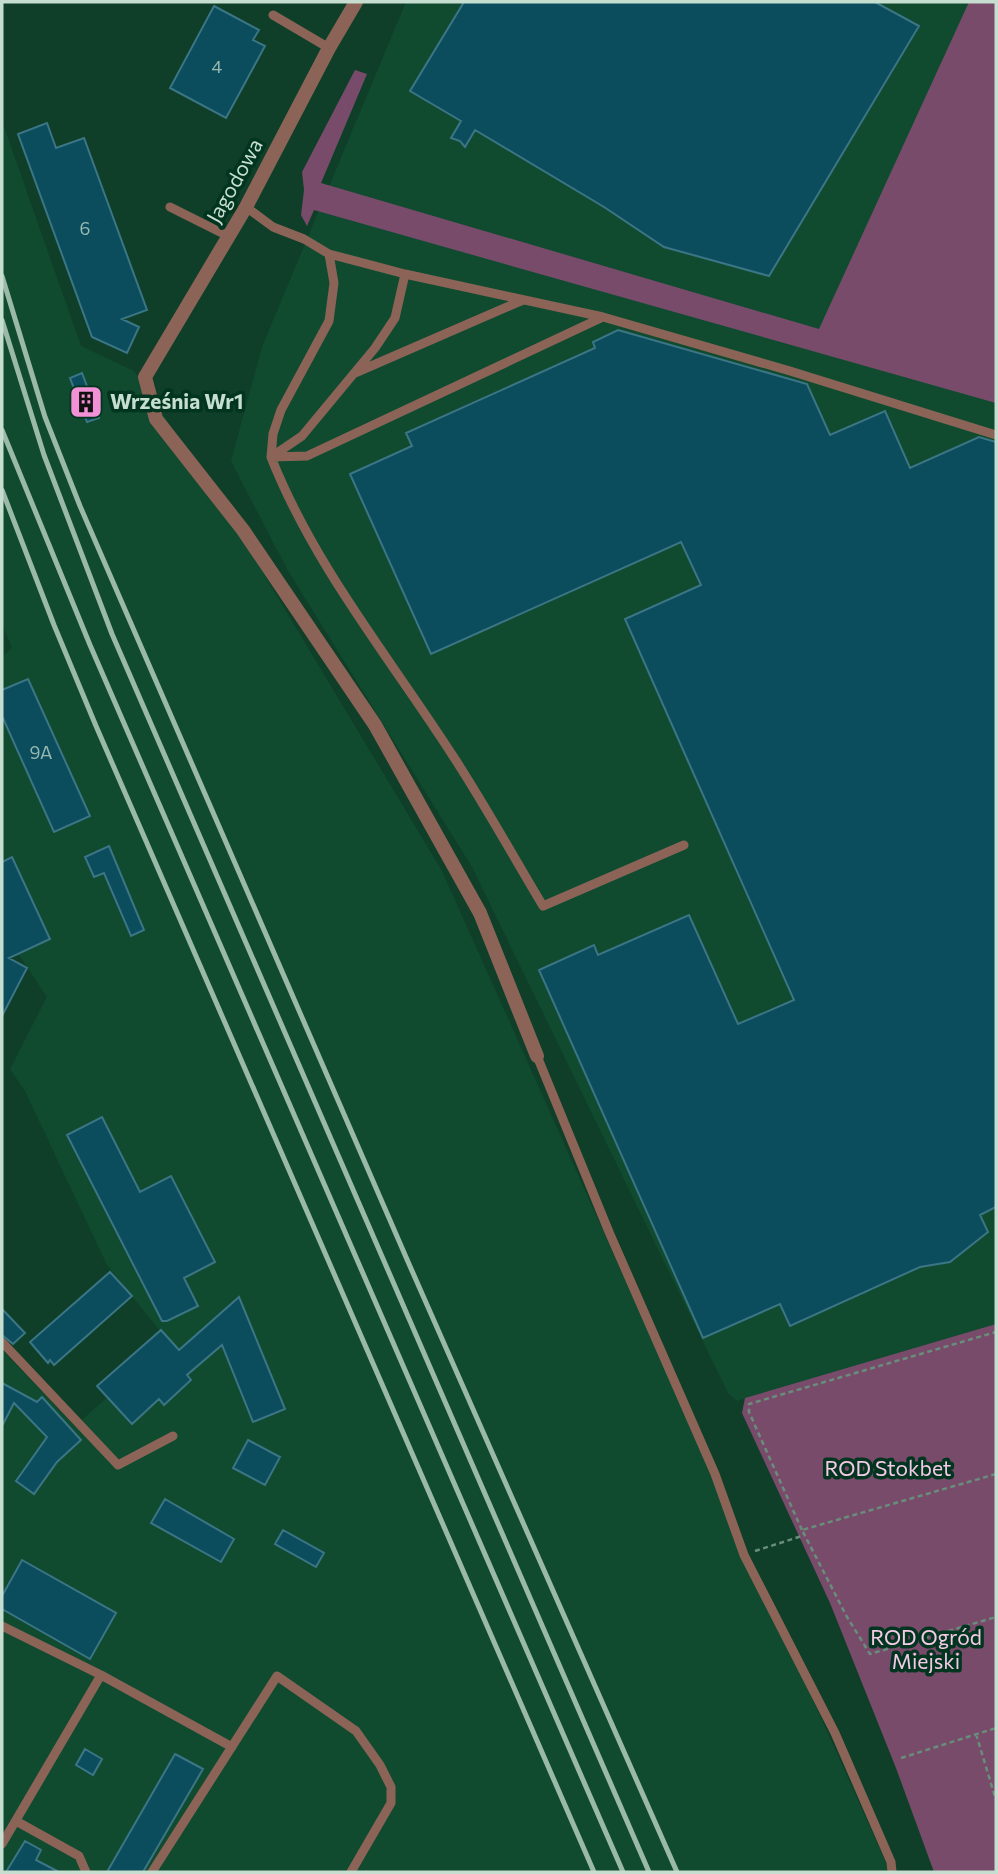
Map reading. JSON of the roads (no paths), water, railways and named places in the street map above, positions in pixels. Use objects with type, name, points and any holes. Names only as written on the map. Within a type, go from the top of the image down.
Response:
[{"type":"street","name":"Jagodowa","points":[[356,2],[246,207],[145,377],[156,419],[243,530],[375,725],[480,913],[537,1056]]},
{"type":"lane","points":[[273,15],[329,48]]},
{"type":"lane","points":[[170,207],[228,236]]},
{"type":"lane","points":[[246,207],[273,227],[304,239],[329,254],[405,274],[603,317],[996,435]]},
{"type":"lane","points":[[329,254],[334,283],[328,321],[309,363],[281,410],[273,434],[271,457],[301,524],[354,609],[454,757],[543,906],[684,845]]},
{"type":"lane","points":[[271,457],[302,436],[374,348],[395,318],[405,274]]},
{"type":"lane","points":[[352,375],[523,300]]},
{"type":"lane","points":[[271,457],[307,456],[603,317]]},
{"type":"lane","points":[[537,1056],[608,1232],[715,1474],[744,1555],[835,1733],[891,1861],[892,1872]]},
{"type":"lane","points":[[2,1342],[118,1465],[173,1436]]},
{"type":"lane","points":[[2,1626],[101,1675],[232,1747]]},
{"type":"lane","points":[[2,1844],[101,1675]]},
{"type":"lane","points":[[152,1872],[277,1676],[356,1731],[380,1765],[391,1787],[391,1803],[351,1872]]},
{"type":"lane","points":[[16,1821],[79,1856],[86,1872]]},
{"type":"railway","points":[[2,276],[45,417],[80,506],[677,1872]]},
{"type":"railway","points":[[2,320],[44,455],[112,634],[649,1872]]},
{"type":"railway","points":[[2,430],[90,645],[623,1872]]},
{"type":"railway","points":[[2,490],[96,726],[594,1872]]},
{"type":"place","name":"Września Wr1","points":[[86,402]]},
{"type":"park label","name":"ROD Stokbet","points":[[888,1469]]},
{"type":"park label","name":"ROD Ogród Miejski","points":[[926,1650]]}]
